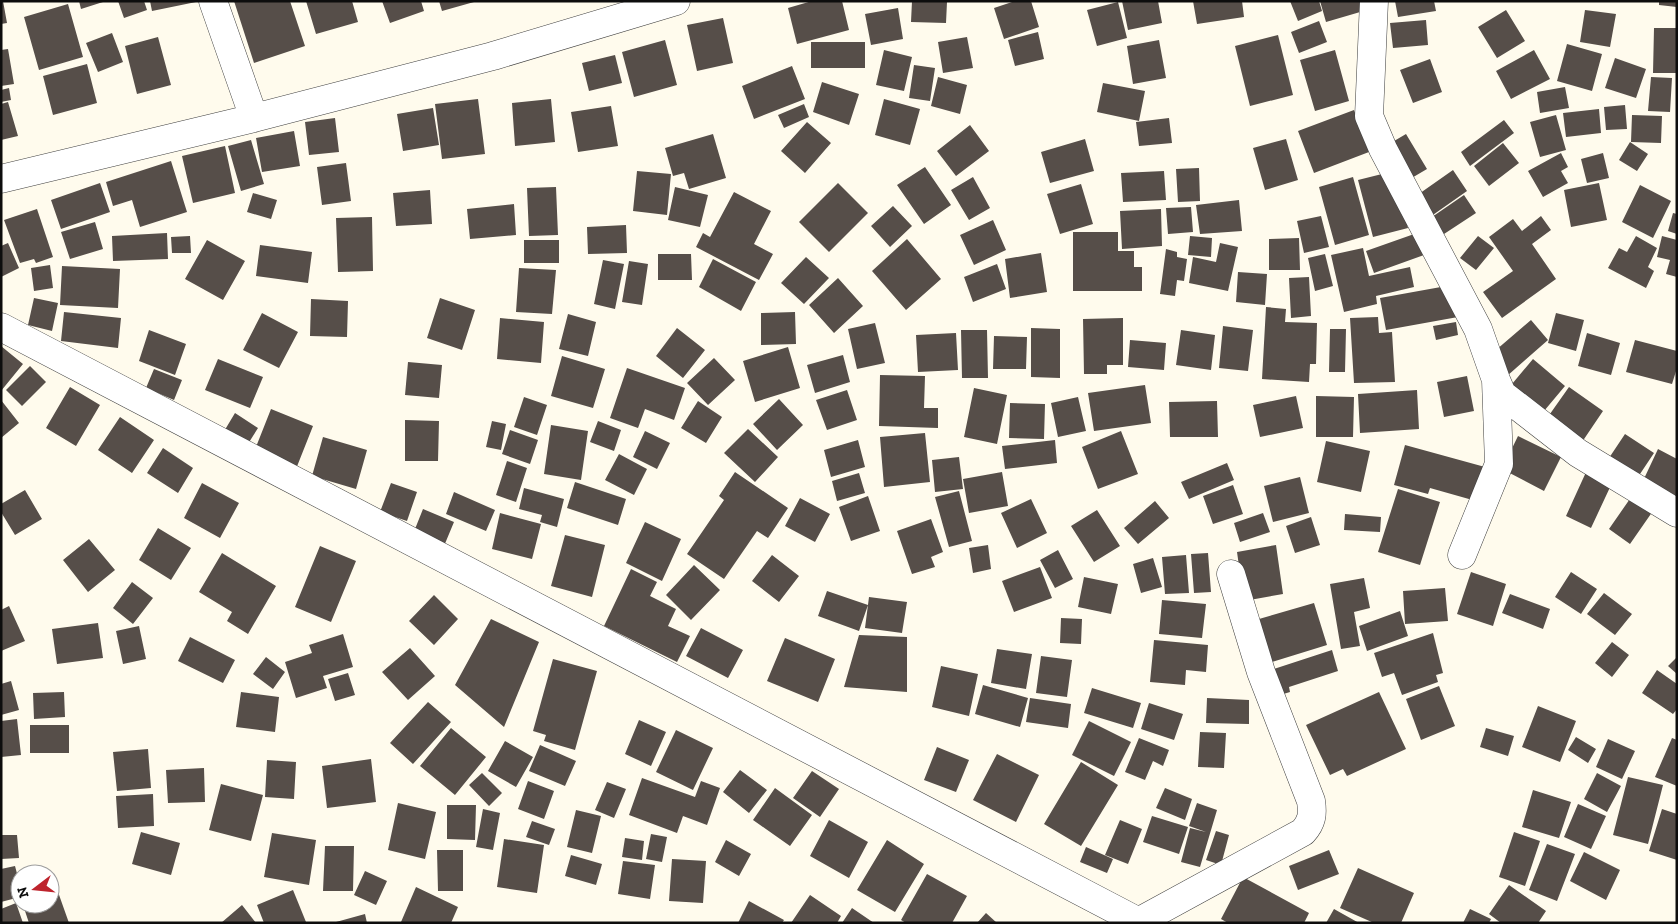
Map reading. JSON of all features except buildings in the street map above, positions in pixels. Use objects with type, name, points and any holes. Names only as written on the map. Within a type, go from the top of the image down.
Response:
[{"type":"street","points":[[213,1],[254,118]]},
{"type":"street","points":[[1,179],[254,118],[493,56],[637,6],[676,1]]},
{"type":"street","points":[[1374,1],[1369,116],[1382,149],[1478,329],[1502,394],[1578,453],[1677,512]]},
{"type":"street","points":[[1,327],[1140,922],[1303,832],[1310,824],[1313,813],[1311,801],[1261,672],[1230,574]]},
{"type":"street","points":[[1462,555],[1498,464],[1496,380]]}]
